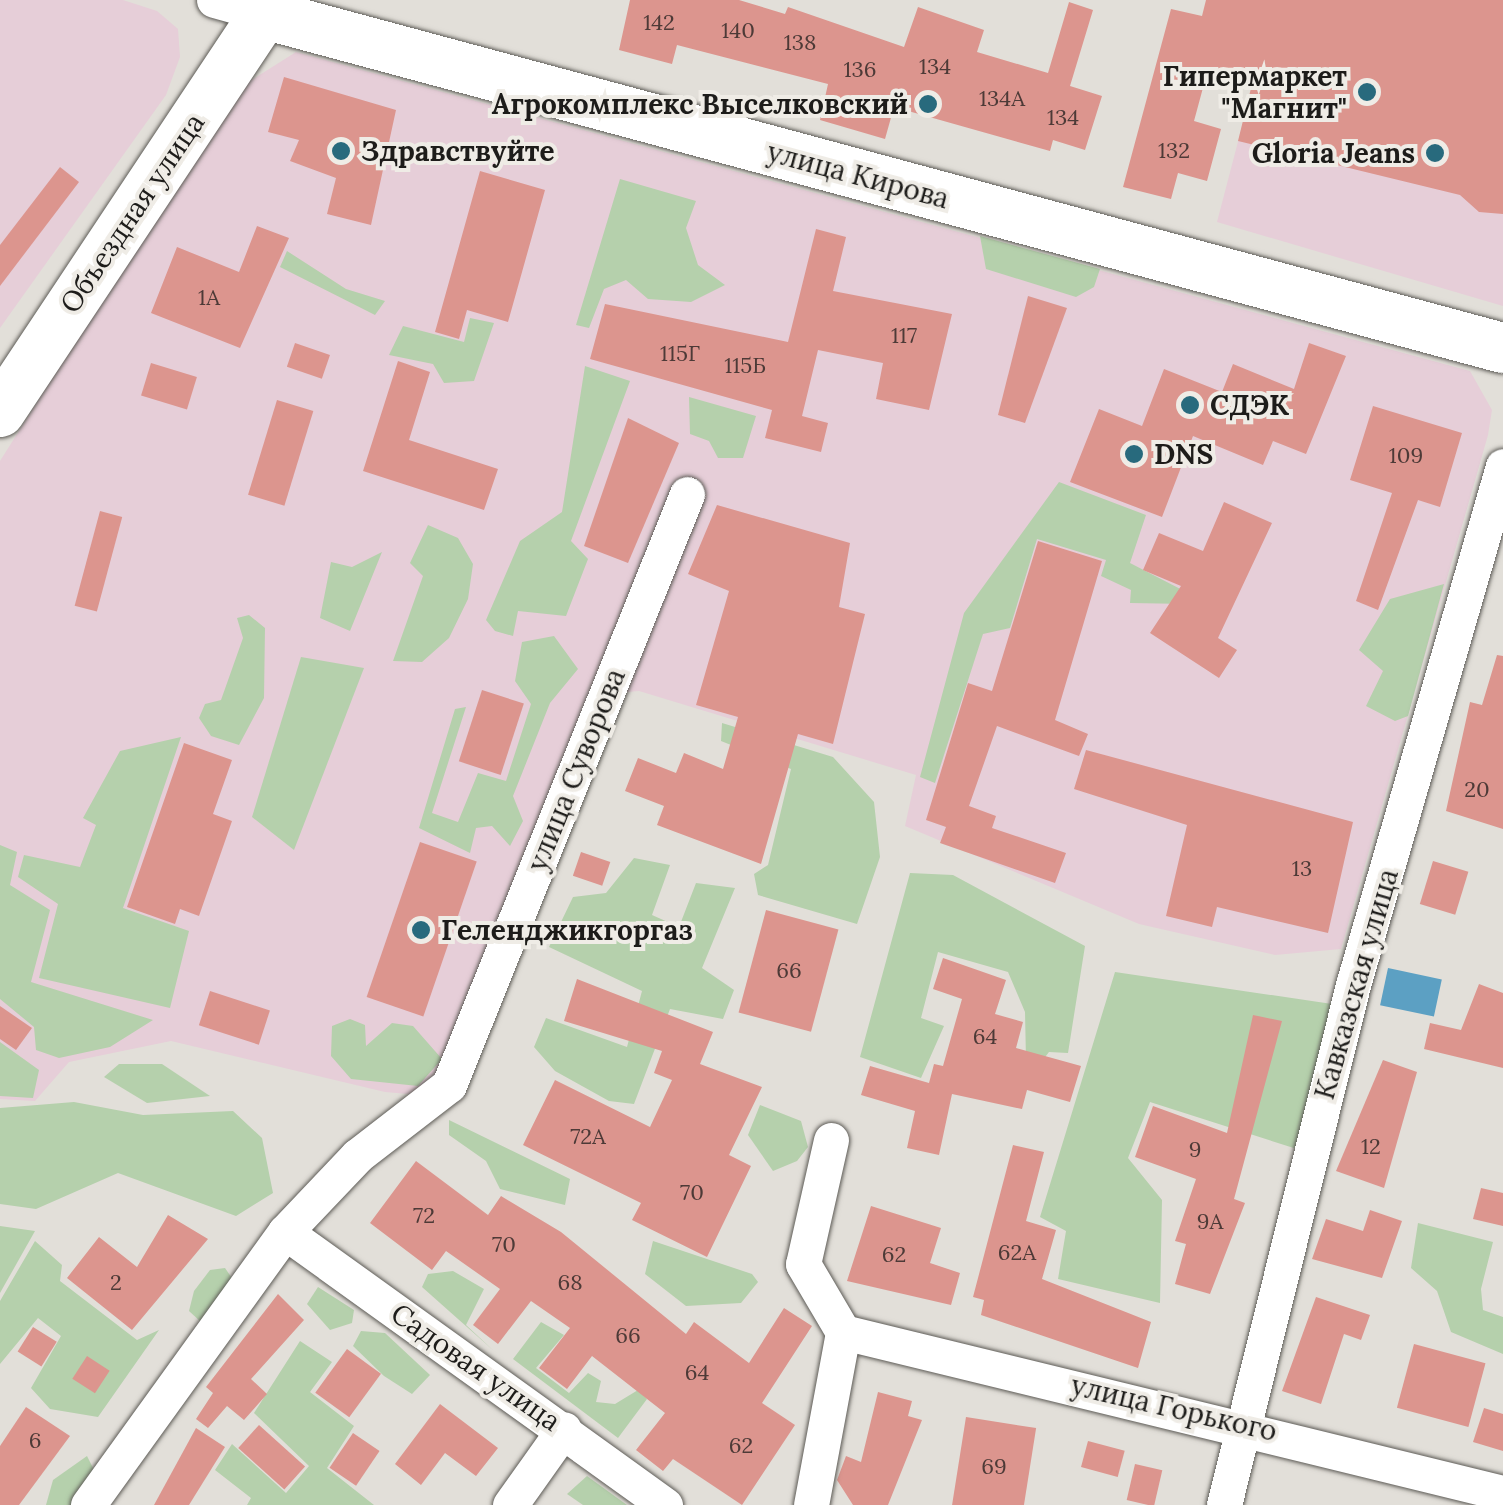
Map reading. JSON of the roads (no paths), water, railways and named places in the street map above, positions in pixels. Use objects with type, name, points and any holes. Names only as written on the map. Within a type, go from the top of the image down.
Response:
[{"type":"main road","name":"улица Кирова","points":[[264,14],[1503,348]]},
{"type":"main road","name":"Объездная улица","points":[[0,412],[264,14]]},
{"type":"street","name":"улица Кирова","points":[[214,0],[264,14]]},
{"type":"street","name":"Кавказская улица","points":[[1224,1505],[1239,1422],[1503,466]]},
{"type":"street","name":"улица Суворова","points":[[88,1505],[284,1232],[357,1156],[449,1085],[687,494]]},
{"type":"street","points":[[811,1505],[843,1332],[803,1264],[831,1140]]},
{"type":"street","name":"Садовая улица","points":[[284,1232],[665,1505]]},
{"type":"street","name":"улица Горького","points":[[843,1332],[1239,1422],[1503,1493]]},
{"type":"street","points":[[510,1505],[564,1429]]},
{"type":"water","points":[[1388,968],[1442,979],[1434,1017],[1380,1005]]},
{"type":"place","name":"Гипермаркет \"Магнит\"","points":[[1367,92]]},
{"type":"place","name":"Агрокомплекс Выселковский","points":[[928,104]]},
{"type":"place","name":"Здравствуйте","points":[[341,151]]},
{"type":"place","name":"Gloria Jeans","points":[[1435,153]]},
{"type":"place","name":"СДЭК","points":[[1190,405]]},
{"type":"place","name":"DNS","points":[[1134,454]]},
{"type":"place","name":"Геленджикгоргаз","points":[[421,930]]}]
